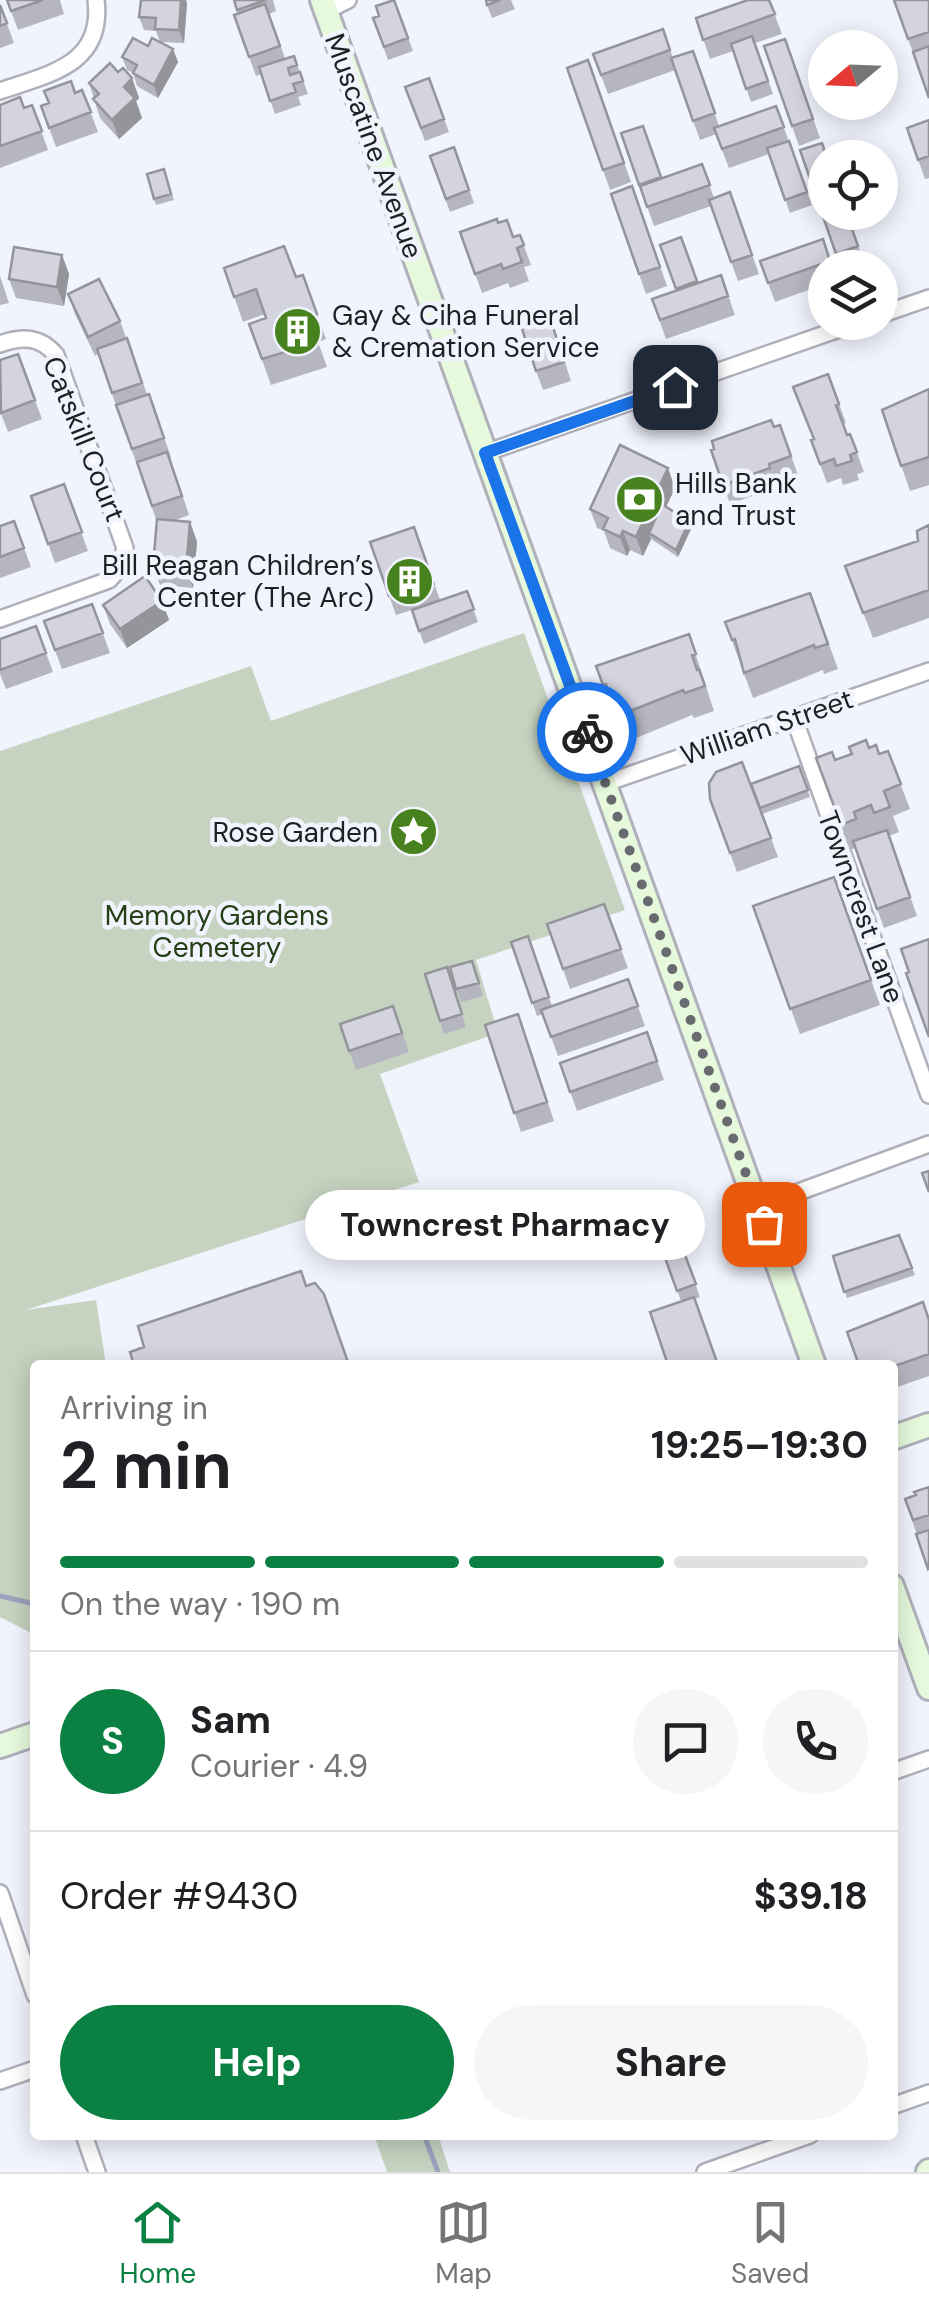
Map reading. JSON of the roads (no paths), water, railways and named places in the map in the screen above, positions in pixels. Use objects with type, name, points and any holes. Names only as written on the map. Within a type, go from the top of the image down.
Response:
[{"type":"main road","name":"Muscatine Avenue","points":[[324,5],[812,1360]]},
{"type":"main road","points":[[898,1436],[929,1425]]},
{"type":"main road","points":[[898,1603],[929,1688]]},
{"type":"main road","points":[[0,1746],[30,1736]]},
{"type":"street","points":[[0,91],[78,59],[89,46],[97,24],[96,0]]},
{"type":"street","points":[[324,5],[348,0]]},
{"type":"street","points":[[898,309],[929,298]]},
{"type":"street","name":"Catskill Court","points":[[0,344],[26,338],[40,341],[56,355],[125,548],[119,570],[109,580],[0,619]]},
{"type":"street","points":[[485,453],[808,340]]},
{"type":"street","name":"William Street","points":[[606,783],[929,672]]},
{"type":"street","name":"Towncrest Lane","points":[[794,718],[929,1095]]},
{"type":"street","points":[[758,1206],[929,1144]]},
{"type":"street","points":[[898,1770],[929,1760]]},
{"type":"street","points":[[0,1893],[30,1980]]},
{"type":"street","points":[[0,2081],[30,2071]]},
{"type":"street","points":[[898,2104],[929,2093]]},
{"type":"street","points":[[86,2140],[97,2172]]},
{"type":"street","points":[[754,2140],[758,2153]]},
{"type":"street","points":[[705,2172],[796,2140]]},
{"type":"waterway","points":[[0,1596],[30,1603]]},
{"type":"waterway","points":[[426,2140],[438,2172]]},
{"type":"place","name":"Gay & Ciha Funeral & Cremation Service","points":[[297,331]]},
{"type":"place","name":"Hills Bank and Trust","points":[[640,499]]},
{"type":"place","name":"Bill Reagan Children’s Center (The Arc)","points":[[409,581]]},
{"type":"place","name":"Rose Garden","points":[[413,832]]},
{"type":"place","name":"Towncrest Pharmacy","points":[[764,1224]]},
{"type":"park label","name":"Memory Gardens Cemetery","points":[[217,931]]}]
